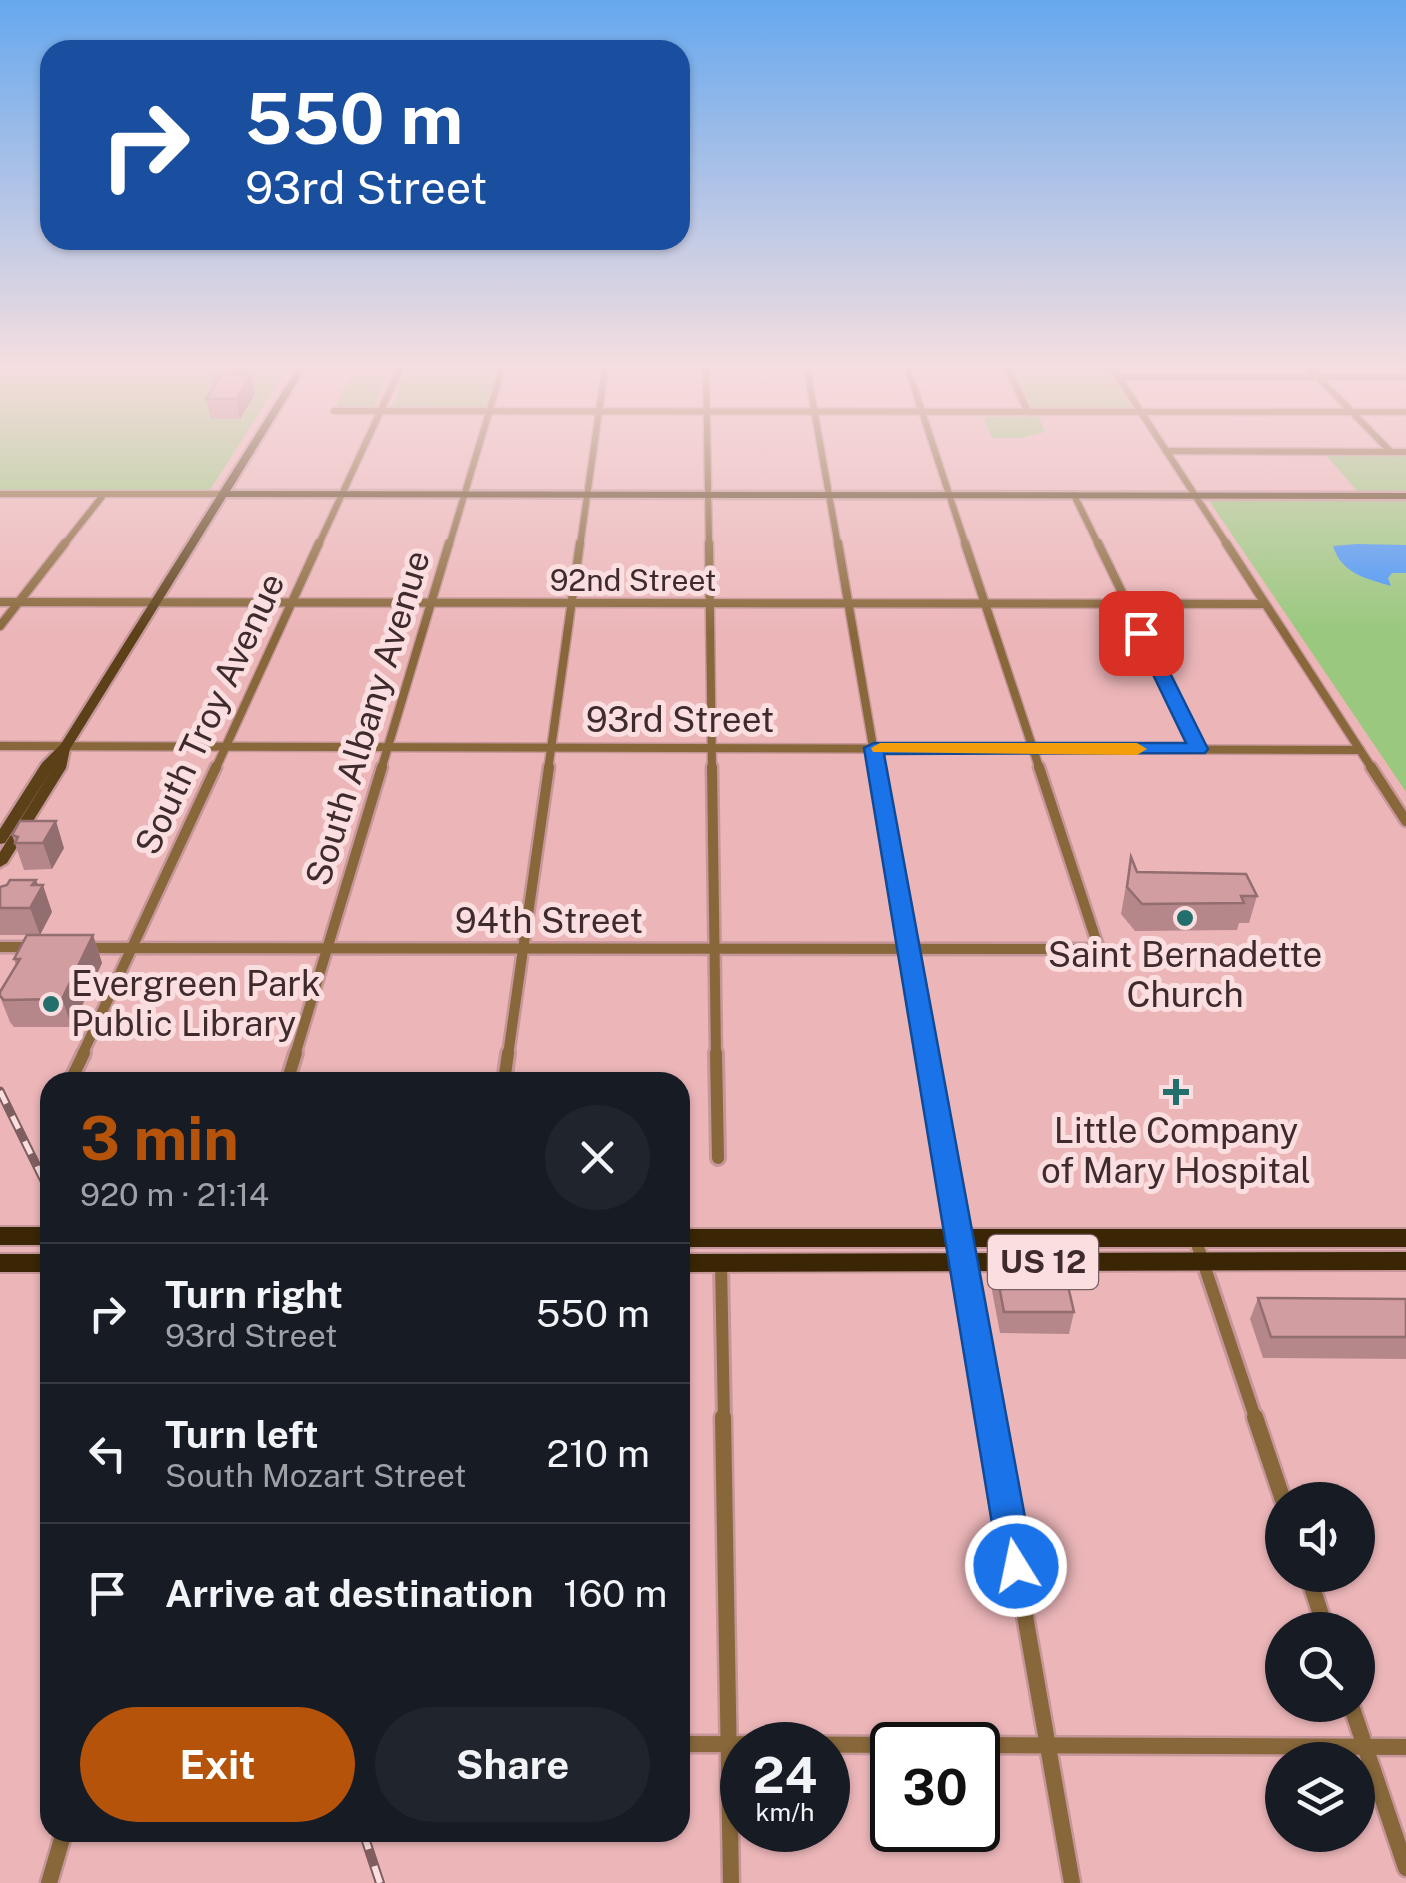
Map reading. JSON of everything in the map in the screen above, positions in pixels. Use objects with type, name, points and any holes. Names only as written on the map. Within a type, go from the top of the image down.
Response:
[{"type":"main road","points":[[0,1236],[40,1236]]},
{"type":"main road","name":"US 12","points":[[690,1238],[1406,1238]]},
{"type":"main road","name":"US 12","points":[[690,1263],[1406,1261]]},
{"type":"main road","points":[[0,1263],[40,1263]]},
{"type":"street","points":[[0,840],[47,766],[66,746],[248,457]]},
{"type":"street","name":"South Troy Avenue","points":[[75,1072],[359,457]]},
{"type":"street","name":"South Albany Avenue","points":[[290,1072],[475,457]]},
{"type":"street","points":[[505,1072],[593,457]]},
{"type":"street","points":[[708,457],[718,1158]]},
{"type":"street","points":[[823,457],[1072,1883]]},
{"type":"street","points":[[937,457],[1033,749]]},
{"type":"street","points":[[1169,457],[1406,821]]},
{"type":"street","points":[[0,494],[1406,496]]},
{"type":"street","points":[[0,626],[104,494]]},
{"type":"street","points":[[1074,495],[1198,749]]},
{"type":"street","name":"92nd Street","points":[[0,602],[1265,604]]},
{"type":"street","name":"93rd Street","points":[[0,746],[1360,750]]},
{"type":"street","points":[[0,863],[60,768],[66,746]]},
{"type":"street","name":"94th Street","points":[[75,948],[1099,949],[1033,749]]},
{"type":"street","points":[[0,947],[56,948]]},
{"type":"street","points":[[1195,1238],[1276,1482]]},
{"type":"street","points":[[721,1263],[729,1722]]},
{"type":"street","points":[[690,1744],[720,1744]]},
{"type":"street","points":[[1000,1745],[1265,1747]]},
{"type":"street","points":[[1375,1747],[1406,1747]]},
{"type":"street","points":[[1375,1777],[1406,1868]]},
{"type":"street","points":[[49,1883],[61,1842]]},
{"type":"street","points":[[731,1852],[731,1883]]},
{"type":"green space","points":[[0,457],[231,457],[210,490],[0,491]]},
{"type":"green space","points":[[1328,457],[1406,457],[1406,493],[1359,493]]},
{"type":"green space","points":[[1208,499],[1406,499],[1406,792]]},
{"type":"water","points":[[1406,545],[1406,573],[1392,573],[1388,578],[1391,586],[1356,574],[1342,563],[1333,546]]},
{"type":"building","points":[[20,821],[56,821],[43,843],[15,843],[18,837],[12,835]]},
{"type":"building","points":[[1131,857],[1137,872],[1246,874],[1257,896],[1241,896],[1244,903],[1142,904],[1127,887]]},
{"type":"building","points":[[10,880],[36,880],[32,885],[43,885],[30,908],[0,908],[0,887]]},
{"type":"building","points":[[27,935],[93,935],[62,999],[4,1000],[0,996],[20,959],[14,959]]},
{"type":"building","points":[[994,1259],[1062,1260],[1074,1312],[1004,1312]]},
{"type":"building","points":[[1258,1298],[1406,1299],[1406,1337],[1271,1337]]},
{"type":"railway","points":[[0,1091],[40,1173]]},
{"type":"railway","points":[[366,1842],[380,1883]]},
{"type":"slow traffic","points":[[880,748],[1137,749]]},
{"type":"place","name":"Saint Bernadette Church","points":[[1185,918]]},
{"type":"place","name":"Evergreen Park Public Library","points":[[51,1004]]},
{"type":"place","name":"Little Company of Mary Hospital","points":[[1176,1092]]},
{"type":"route","points":[[1016,1566],[874,748],[1198,749],[1141,633]]}]
